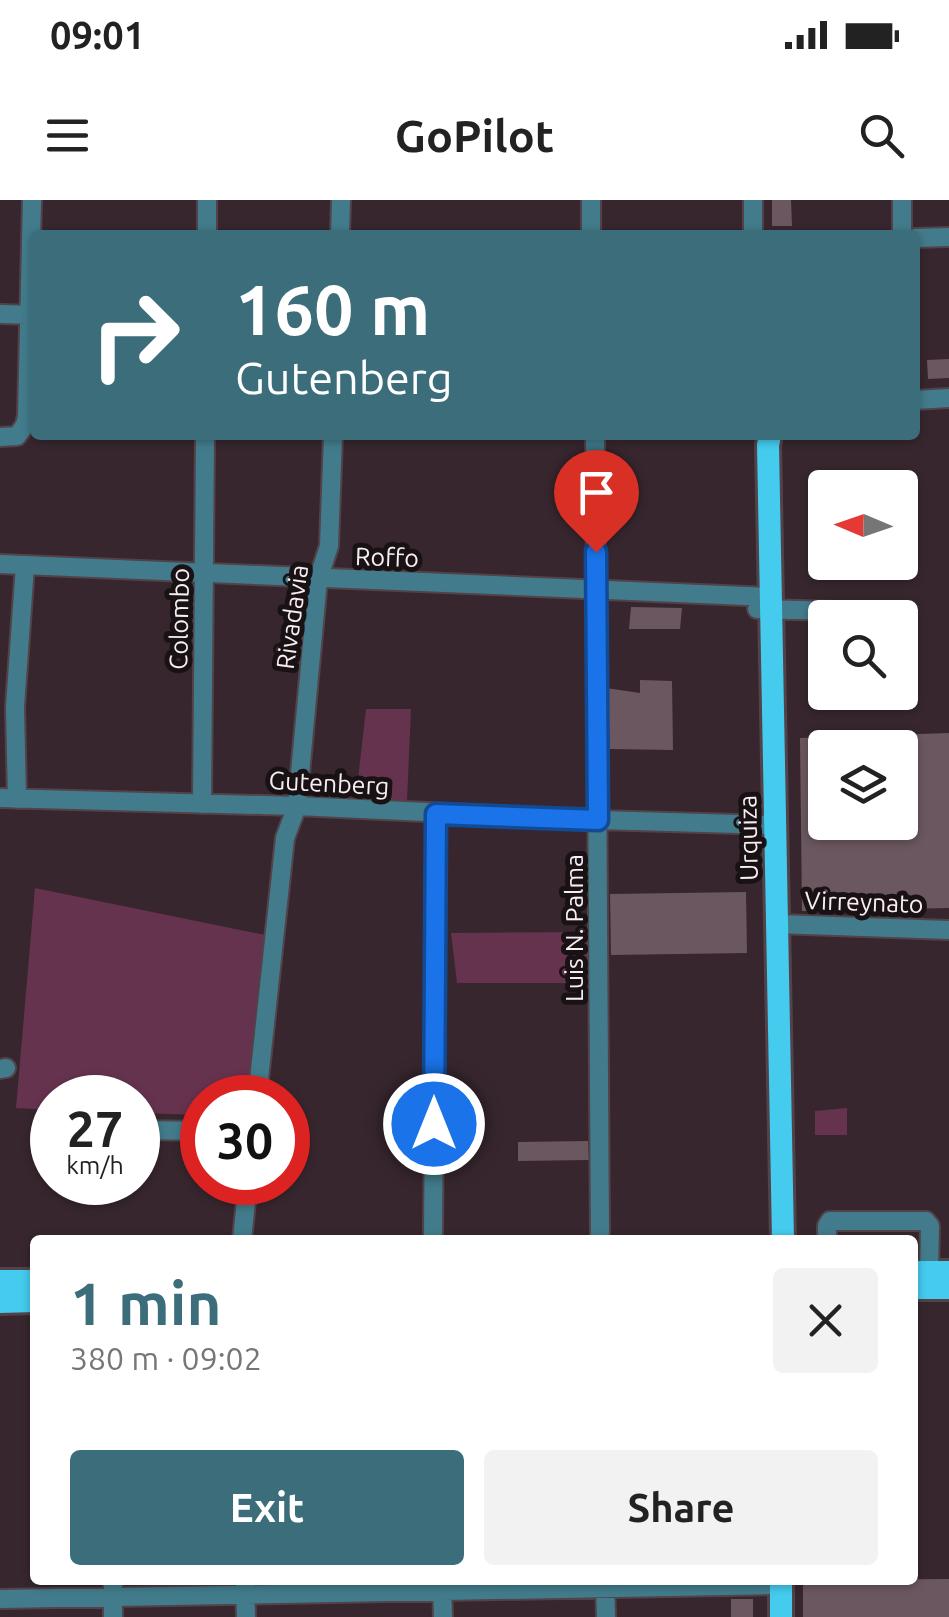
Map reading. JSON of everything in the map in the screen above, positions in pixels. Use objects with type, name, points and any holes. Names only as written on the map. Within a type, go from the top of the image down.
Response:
[{"type":"main road","name":"Urquiza","points":[[756,440],[764,603],[771,1235]]},
{"type":"main road","name":"Urquiza","points":[[764,603],[769,440]]},
{"type":"main road","name":"Urquiza","points":[[768,825],[778,924],[782,1235]]},
{"type":"main road","points":[[924,1267],[949,1288]]},
{"type":"main road","points":[[0,1281],[30,1281]]},
{"type":"main road","points":[[0,1302],[30,1302]]},
{"type":"main road","points":[[781,1585],[781,1617]]},
{"type":"street","points":[[32,200],[32,230]]},
{"type":"street","points":[[206,230],[207,200]]},
{"type":"street","points":[[340,200],[340,230]]},
{"type":"street","points":[[590,200],[591,230]]},
{"type":"street","points":[[753,200],[754,230]]},
{"type":"street","points":[[902,200],[902,230]]},
{"type":"street","points":[[920,238],[949,237]]},
{"type":"street","points":[[0,314],[30,315]]},
{"type":"street","points":[[0,438],[16,436],[26,426],[30,355]]},
{"type":"street","points":[[920,400],[949,398]]},
{"type":"street","name":"Colombo","points":[[202,804],[206,440]]},
{"type":"street","name":"Rivadavia","points":[[259,1075],[285,838],[298,806],[318,580],[329,546],[333,440]]},
{"type":"street","name":"Luis N. Palma","points":[[594,440],[600,1235]]},
{"type":"street","name":"Roffo","points":[[0,564],[596,591],[808,608]]},
{"type":"street","points":[[8,798],[25,565]]},
{"type":"street","name":"Gutenberg","points":[[8,798],[768,825]]},
{"type":"street","points":[[434,1235],[436,814]]},
{"type":"street","name":"Virreynato","points":[[778,924],[949,930]]},
{"type":"street","points":[[243,1235],[246,1205]]},
{"type":"street","points":[[827,1235],[830,1221],[926,1221],[930,1226],[924,1267]]},
{"type":"street","points":[[0,1599],[113,1588],[524,1585]]},
{"type":"street","points":[[605,1585],[606,1617]]},
{"type":"street","points":[[442,1586],[442,1617]]},
{"type":"street","points":[[113,1588],[114,1617]]},
{"type":"street","points":[[245,1588],[246,1617]]},
{"type":"shaded area","points":[[366,709],[411,709],[407,801],[356,797]]},
{"type":"shaded area","points":[[35,888],[265,935],[250,1075],[180,1075],[180,1114],[160,1114],[160,1075],[30,1075],[30,1109],[16,1108]]},
{"type":"shaded area","points":[[588,932],[588,983],[457,983],[451,933]]},
{"type":"shaded area","points":[[847,1108],[847,1135],[815,1135],[815,1111]]},
{"type":"building","points":[[772,200],[791,200],[792,226],[772,226]]},
{"type":"building","points":[[949,359],[949,378],[928,379],[927,360]]},
{"type":"building","points":[[631,607],[682,608],[680,629],[629,629]]},
{"type":"building","points":[[640,680],[672,681],[673,750],[610,749],[606,688],[640,693]]},
{"type":"building","points":[[949,733],[949,908],[802,911],[800,738],[808,738],[808,840],[918,840],[918,734]]},
{"type":"building","points":[[746,892],[747,953],[611,955],[610,894]]},
{"type":"building","points":[[588,1141],[589,1160],[518,1161],[518,1142]]},
{"type":"building","points":[[403,1149],[427,1149],[427,1162],[403,1162]]},
{"type":"building","points":[[918,1579],[949,1579],[949,1617],[803,1617],[803,1585],[918,1585]]},
{"type":"building","points":[[731,1599],[753,1599],[753,1617],[731,1617]]},
{"type":"route","points":[[434,1124],[436,814],[598,820],[596,552]]}]
